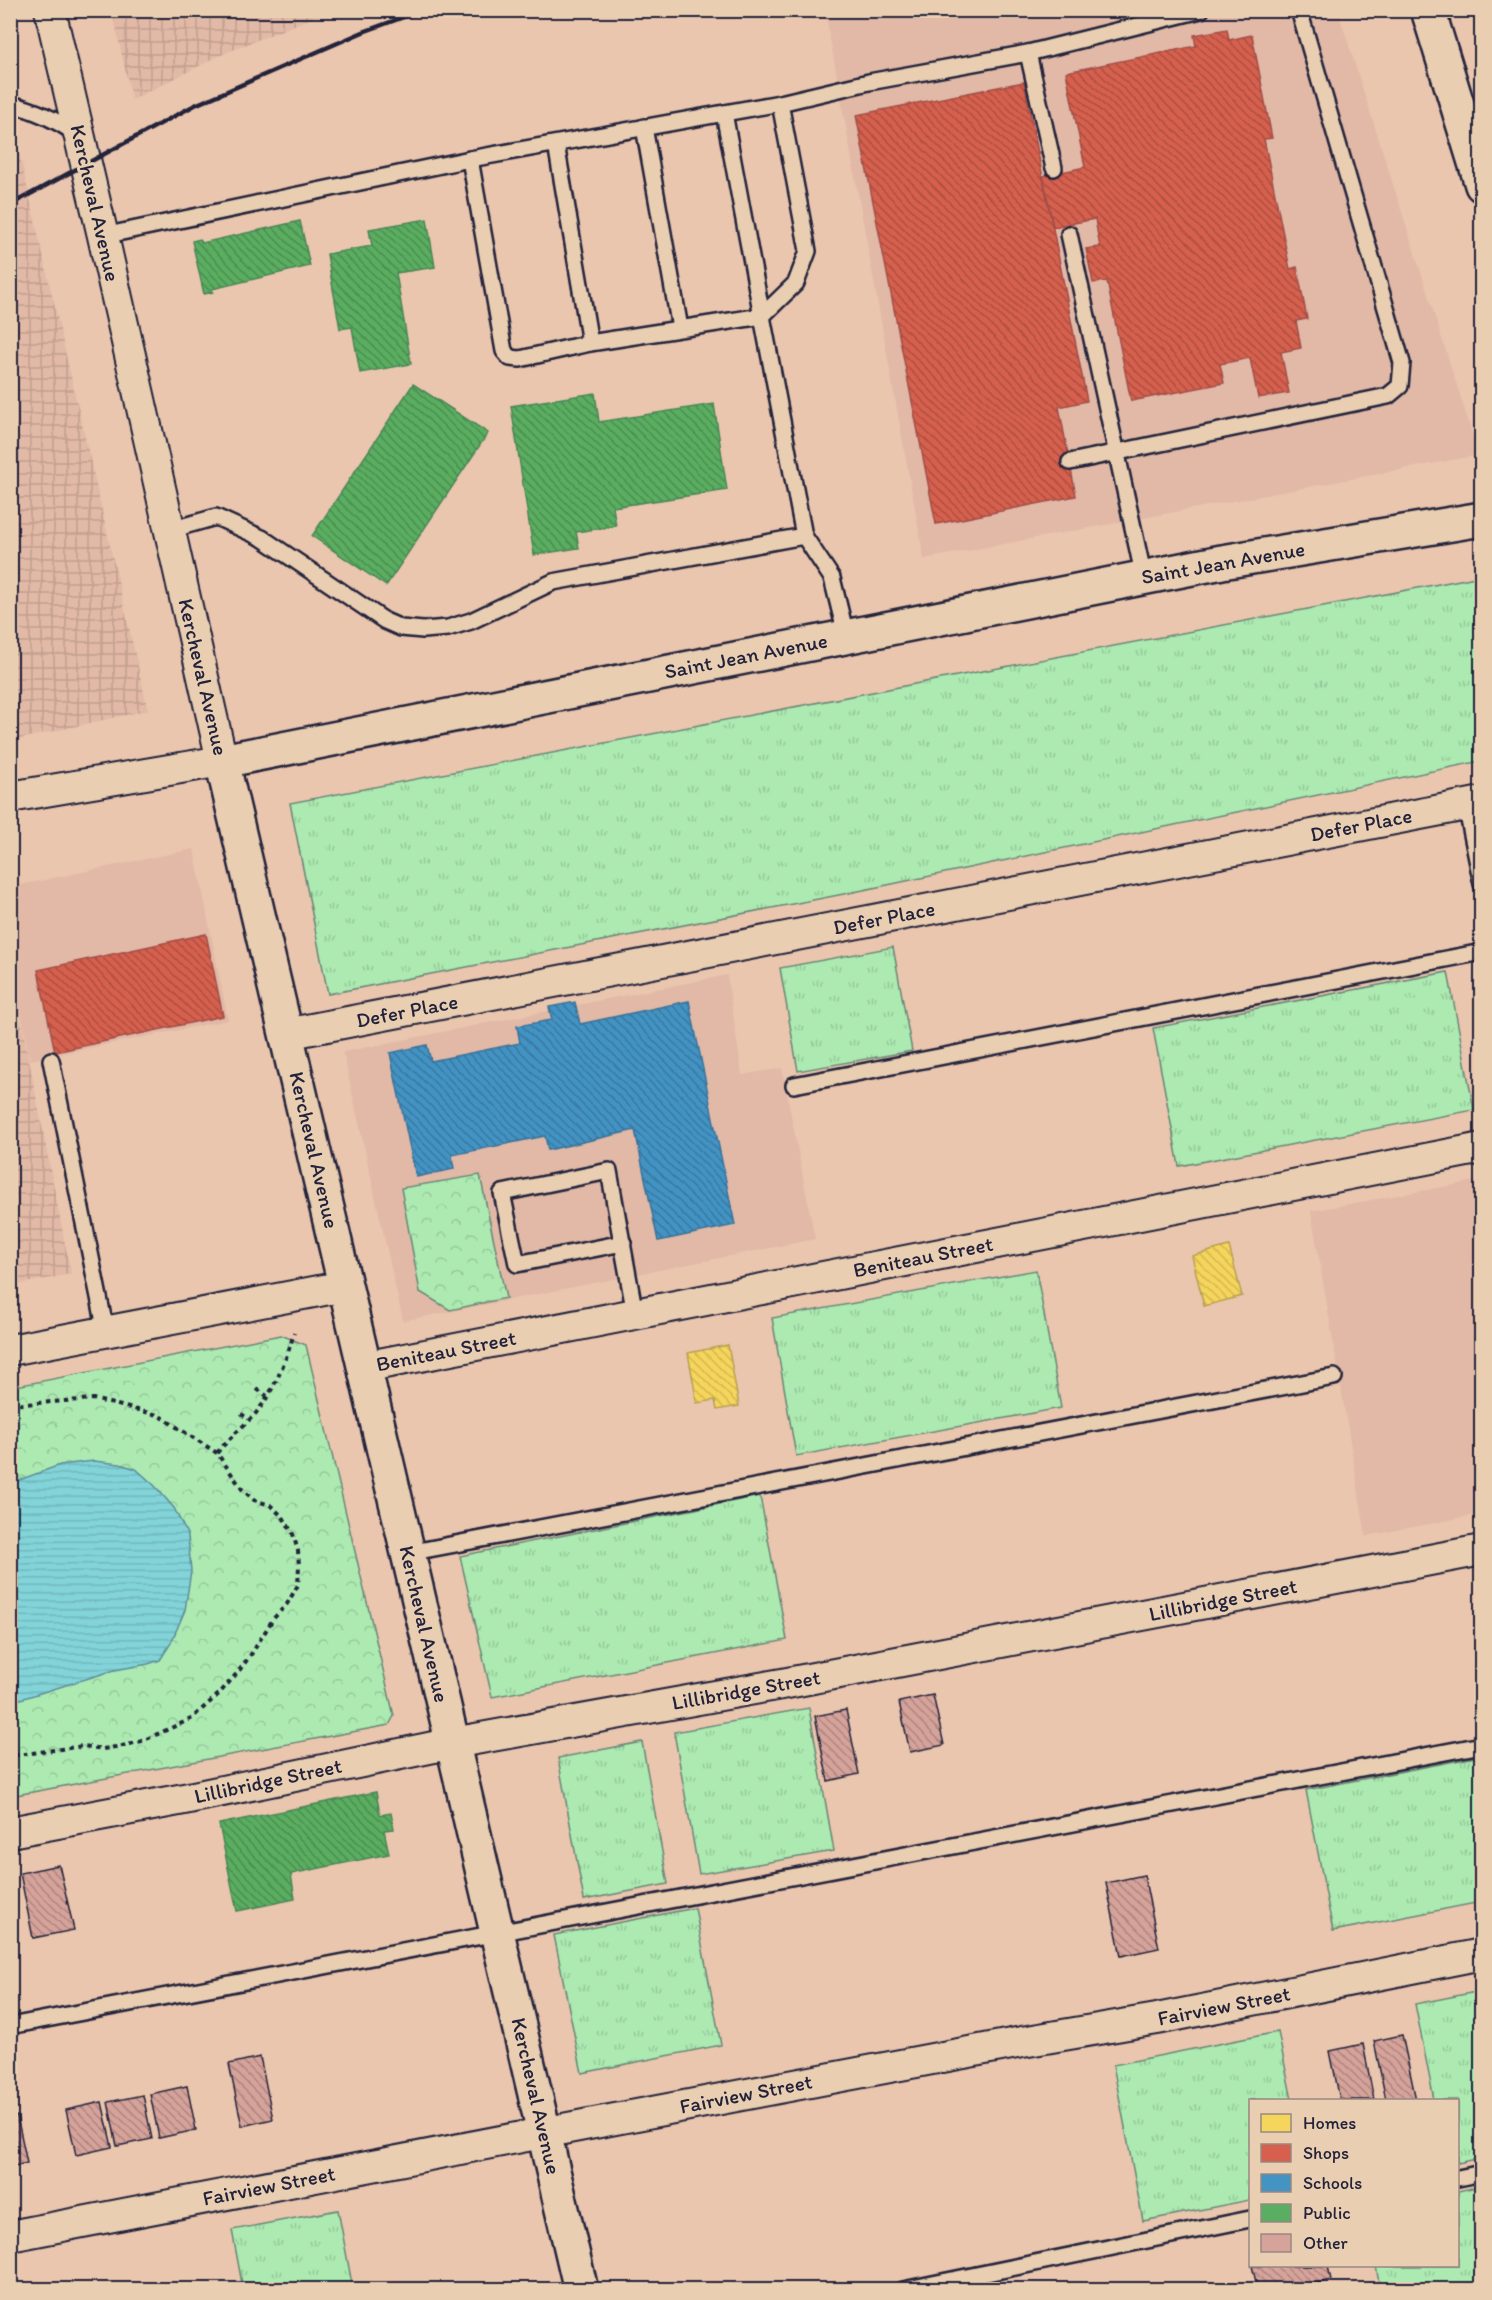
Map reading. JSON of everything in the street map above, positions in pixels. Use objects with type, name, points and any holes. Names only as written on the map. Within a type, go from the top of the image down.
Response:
[{"type":"street","name":"Kercheval Avenue","points":[[50,10],[222,761],[581,2289]]},
{"type":"street","points":[[1428,10],[1474,132],[1482,185]]},
{"type":"street","name":"Saint Jean Avenue","points":[[10,797],[222,761],[1222,562],[1482,519]]},
{"type":"street","name":"Defer Place","points":[[286,1034],[1474,803]]},
{"type":"street","name":"Beniteau Street","points":[[364,1366],[1482,1148]]},
{"type":"street","points":[[10,1350],[345,1286]]},
{"type":"street","name":"Lillibridge Street","points":[[10,1832],[184,1799],[453,1743],[805,1680],[1482,1550]]},
{"type":"street","name":"Fairview Street","points":[[10,2236],[545,2132],[1022,2042],[1157,2019],[1482,1954]]},
{"type":"lane","points":[[103,236],[470,159],[780,103],[869,82],[1028,52],[1201,10]]},
{"type":"lane","points":[[1070,462],[1388,396],[1400,386],[1402,363],[1299,10]]},
{"type":"lane","points":[[1028,52],[1054,168]]},
{"type":"lane","points":[[470,159],[504,351],[510,358],[520,359],[590,343],[762,316],[796,283],[808,250],[780,103]]},
{"type":"lane","points":[[10,104],[50,117],[79,135]]},
{"type":"lane","points":[[724,113],[804,536],[832,578],[846,635]]},
{"type":"lane","points":[[644,128],[680,328]]},
{"type":"lane","points":[[556,144],[590,343]]},
{"type":"lane","points":[[1069,234],[1144,578]]},
{"type":"lane","points":[[170,530],[216,517],[262,538],[385,621],[401,628],[423,630],[448,628],[471,621],[553,582],[804,536]]},
{"type":"lane","points":[[1474,803],[1482,884]]},
{"type":"lane","points":[[794,1085],[1482,952]]},
{"type":"lane","points":[[51,1060],[106,1332]]},
{"type":"lane","points":[[623,1243],[517,1264],[502,1193],[609,1171],[623,1243],[635,1314]]},
{"type":"lane","points":[[408,1553],[1334,1377]]},
{"type":"lane","points":[[10,2026],[1482,1745]]},
{"type":"lane","points":[[1459,2178],[1482,2173]]},
{"type":"lane","points":[[903,2289],[1249,2219]]},
{"type":"path","points":[[217,1453],[250,1419],[267,1396],[281,1369],[294,1334]]},
{"type":"path","points":[[257,1389],[267,1396]]},
{"type":"path","points":[[10,1406],[93,1399],[158,1415],[217,1453],[242,1489],[254,1500],[270,1505],[283,1517],[293,1534],[298,1551],[298,1585],[287,1604],[273,1619],[238,1672],[219,1694],[191,1719],[142,1742],[103,1749],[83,1746],[10,1756]]},
{"type":"path","points":[[241,1413],[250,1419]]},
{"type":"shaded area","points":[[112,10],[329,11],[223,54],[132,100]]},
{"type":"shaded area","points":[[825,11],[1338,11],[1479,455],[924,559]]},
{"type":"shaded area","points":[[11,117],[148,710],[10,741]]},
{"type":"shaded area","points":[[194,849],[228,1020],[30,1060],[11,963],[10,887]]},
{"type":"shaded area","points":[[10,963],[71,1274],[11,1286],[10,1286]]},
{"type":"shaded area","points":[[727,975],[742,1075],[782,1068],[815,1239],[403,1321],[343,1052]]},
{"type":"shaded area","points":[[1481,1180],[1481,1514],[1366,1536],[1311,1211]]},
{"type":"green space","points":[[1481,576],[1481,761],[849,893],[328,994],[290,803]]},
{"type":"green space","points":[[893,947],[912,1051],[798,1071],[780,968]]},
{"type":"green space","points":[[1448,972],[1474,1110],[1179,1166],[1153,1028]]},
{"type":"green space","points":[[480,1175],[506,1298],[450,1310],[420,1292],[401,1188]]},
{"type":"green space","points":[[1036,1270],[1061,1408],[796,1456],[772,1318]]},
{"type":"green space","points":[[281,1335],[306,1345],[394,1716],[389,1725],[11,1796],[11,1387]]},
{"type":"green space","points":[[760,1496],[787,1640],[492,1697],[460,1556]]},
{"type":"green space","points":[[809,1708],[834,1851],[699,1874],[674,1732]]},
{"type":"green space","points":[[642,1742],[668,1884],[584,1900],[558,1758]]},
{"type":"green space","points":[[1481,1756],[1481,1902],[1333,1931],[1306,1790]]},
{"type":"green space","points":[[695,1908],[721,2045],[582,2073],[554,1935]]},
{"type":"green space","points":[[1481,1991],[1481,2158],[1459,2163],[1459,2099],[1434,2099],[1415,2004]]},
{"type":"green space","points":[[1278,2032],[1292,2099],[1249,2099],[1249,2200],[1143,2221],[1113,2065]]},
{"type":"green space","points":[[1481,2186],[1481,2289],[1380,2289],[1376,2267],[1459,2267],[1459,2191]]},
{"type":"green space","points":[[338,2210],[353,2289],[243,2289],[232,2230]]},
{"type":"water","points":[[94,1461],[120,1464],[136,1469],[174,1508],[188,1536],[191,1571],[185,1610],[171,1643],[160,1660],[115,1670],[11,1702],[11,1483],[60,1465]]},
{"type":"building: Homes","points":[[1229,1246],[1242,1296],[1204,1306],[1192,1256]]},
{"type":"building: Homes","points":[[728,1345],[739,1406],[717,1410],[715,1400],[697,1403],[688,1353]]},
{"type":"building: Shops","points":[[1227,29],[1229,40],[1252,35],[1272,138],[1264,139],[1290,269],[1297,267],[1307,319],[1296,321],[1301,348],[1281,352],[1289,393],[1258,398],[1250,358],[1220,364],[1224,383],[1131,401],[1107,281],[1093,283],[1086,249],[1100,247],[1095,219],[1053,227],[1043,176],[1085,167],[1066,72],[1196,46],[1194,35]]},
{"type":"building: Shops","points":[[1024,82],[1087,401],[1059,407],[1076,496],[936,524],[856,115]]},
{"type":"building: Shops","points":[[206,934],[223,1016],[55,1052],[38,970]]},
{"type":"building: Schools","points":[[689,1001],[735,1225],[658,1241],[635,1130],[548,1150],[545,1136],[452,1155],[454,1169],[416,1177],[390,1053],[427,1045],[431,1061],[520,1043],[517,1026],[552,1020],[549,1007],[575,1002],[580,1024]]},
{"type":"building: Public","points":[[427,219],[435,267],[396,273],[411,364],[360,373],[352,327],[340,329],[327,254],[372,246],[369,229]]},
{"type":"building: Public","points":[[300,221],[310,266],[212,289],[213,292],[204,294],[192,241],[200,239],[202,243]]},
{"type":"building: Public","points":[[413,384],[488,433],[386,586],[312,536]]},
{"type":"building: Public","points":[[595,393],[599,422],[714,404],[727,490],[613,507],[616,526],[576,532],[579,548],[534,555],[511,406]]},
{"type":"building: Public","points":[[376,1792],[380,1815],[391,1813],[394,1829],[384,1830],[389,1854],[291,1874],[295,1899],[237,1911],[219,1824]]},
{"type":"building: Other","points":[[933,1695],[944,1745],[910,1752],[899,1702]]},
{"type":"building: Other","points":[[846,1710],[859,1774],[828,1781],[815,1716]]},
{"type":"building: Other","points":[[59,1865],[74,1930],[33,1938],[20,1873]]},
{"type":"building: Other","points":[[1144,1875],[1159,1948],[1121,1956],[1106,1883]]},
{"type":"building: Other","points":[[1402,2035],[1416,2099],[1386,2099],[1374,2041]]},
{"type":"building: Other","points":[[1363,2044],[1374,2099],[1340,2099],[1330,2051]]},
{"type":"building: Other","points":[[260,2057],[273,2119],[242,2126],[229,2064]]},
{"type":"building: Other","points":[[187,2086],[196,2130],[159,2138],[150,2094]]},
{"type":"building: Other","points":[[143,2095],[152,2139],[117,2146],[108,2102]]},
{"type":"building: Other","points":[[102,2102],[112,2147],[76,2155],[66,2110]]},
{"type":"building: Other","points":[[17,2116],[27,2163],[10,2167],[10,2117]]},
{"type":"building: Other","points":[[1252,2267],[1328,2267],[1331,2280],[1308,2285],[1309,2290],[1258,2290]]},
{"type":"railway","points":[[10,205],[195,105],[363,32],[423,10]]}]
